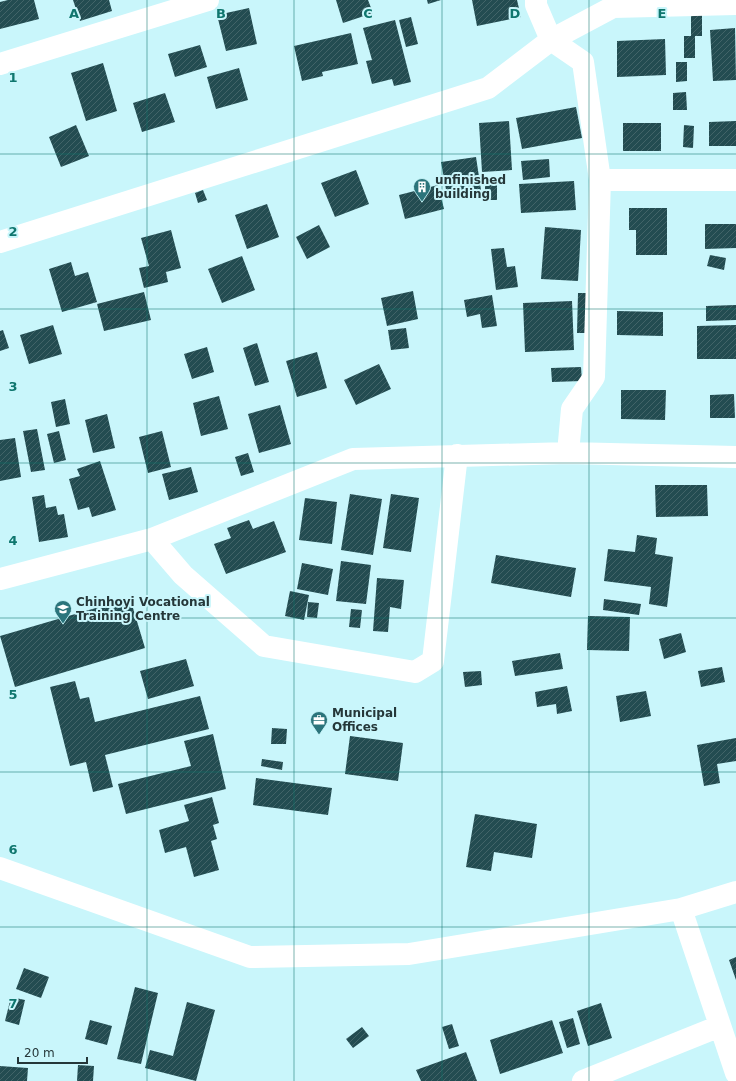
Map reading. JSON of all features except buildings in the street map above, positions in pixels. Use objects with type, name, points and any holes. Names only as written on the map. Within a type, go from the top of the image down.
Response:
[{"type":"street","points":[[0,64],[208,0]]},
{"type":"street","points":[[536,0],[536,5],[551,40],[582,62],[600,180],[594,376],[572,409],[568,453]]},
{"type":"street","points":[[0,242],[488,88],[551,40],[614,8],[736,4]]},
{"type":"street","points":[[600,180],[736,180]]},
{"type":"street","points":[[0,580],[152,539],[353,459],[568,453],[736,457]]},
{"type":"street","points":[[152,539],[184,575],[264,646],[414,672],[433,660],[457,455]]},
{"type":"street","points":[[0,868],[250,957],[409,954],[681,909],[736,892]]},
{"type":"street","points":[[681,909],[736,1073]]},
{"type":"street","points":[[584,1081],[720,1026]]},
{"type":"place","name":"unfinished building","points":[[422,202]]},
{"type":"place","name":"Chinhoyi Vocational Training Centre","points":[[63,624]]},
{"type":"place","name":"Municipal Offices","points":[[319,735]]}]
